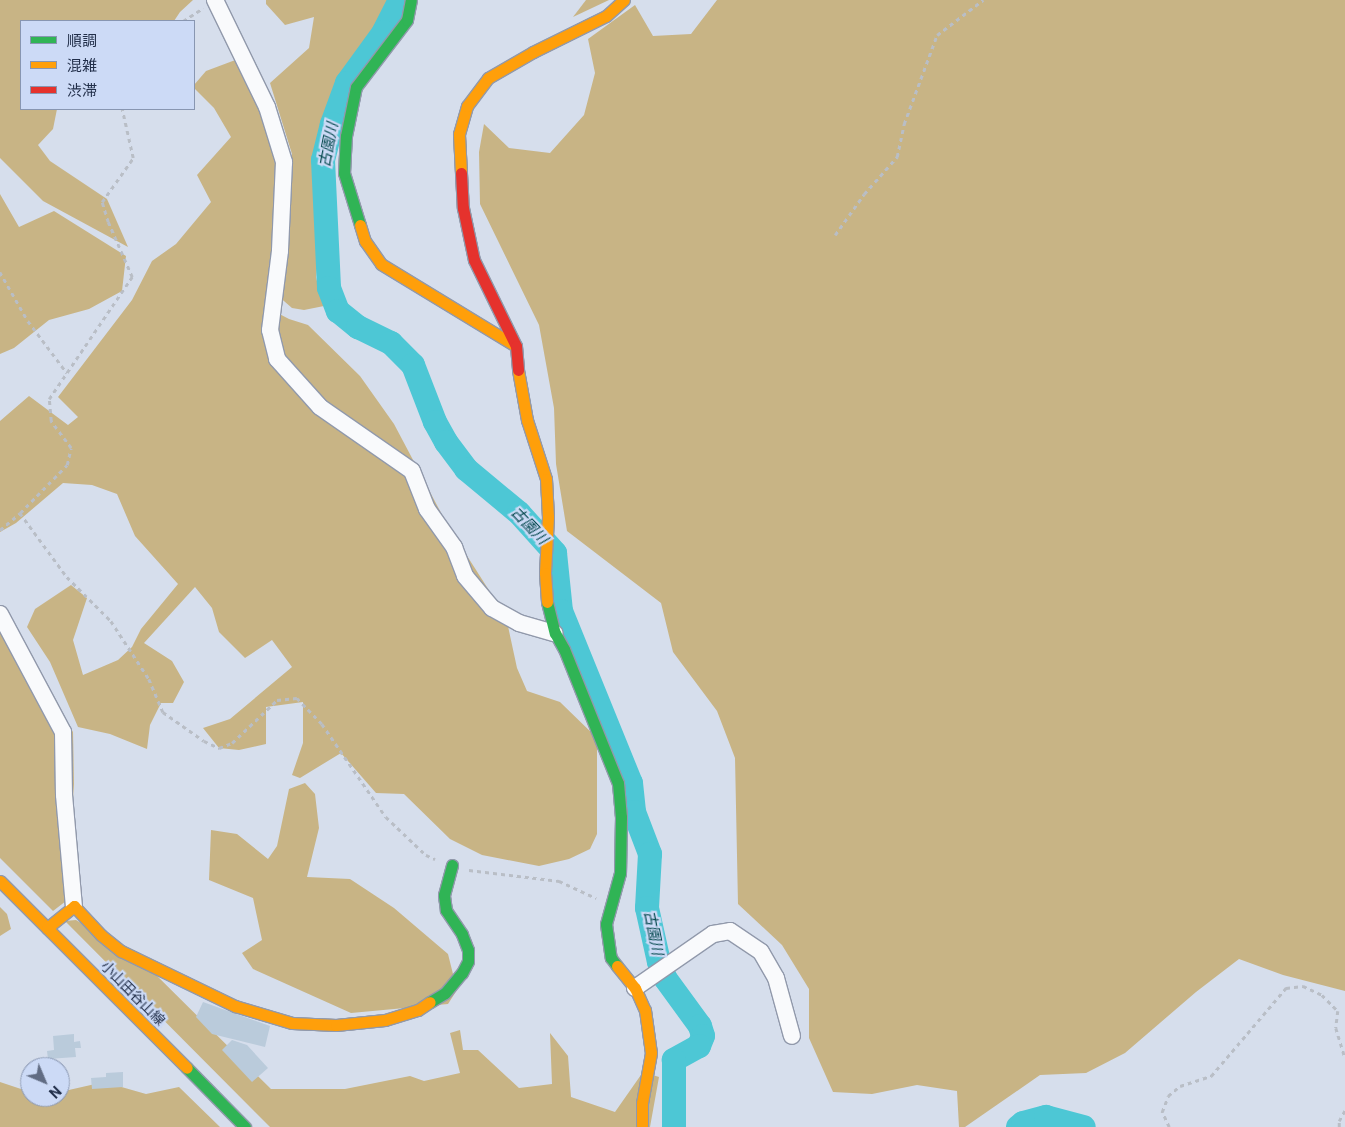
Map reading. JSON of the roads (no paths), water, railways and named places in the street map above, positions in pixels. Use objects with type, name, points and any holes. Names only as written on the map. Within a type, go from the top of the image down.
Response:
[{"type":"street","points":[[215,0],[267,107],[284,162],[280,251],[270,330],[277,359],[320,407],[412,471],[427,509],[454,547],[465,576],[492,608],[519,623],[555,633]]},
{"type":"street","points":[[411,0],[406,20],[356,87],[346,136],[344,173],[364,241],[381,264],[516,346]]},
{"type":"street","points":[[624,0],[606,16],[533,52],[488,78],[467,106],[459,134],[463,208],[474,260],[516,346],[519,379],[527,420],[546,479],[548,517],[545,573],[547,607],[555,633],[564,648],[618,783],[621,808],[620,873],[606,924],[611,958],[634,988],[645,1010],[651,1053],[642,1103],[642,1127]]},
{"type":"street","points":[[0,614],[62,732],[64,795],[74,906],[101,935],[121,951],[235,1006],[292,1023],[336,1025],[385,1020],[418,1010],[445,993],[462,974],[468,962],[468,950],[462,934],[446,910],[444,895],[452,865]]},
{"type":"street","name":"小山田谷山線","points":[[0,881],[245,1127]]},
{"type":"street","points":[[47,928],[74,906]]},
{"type":"street","points":[[634,988],[713,934],[730,931],[761,952],[776,978],[792,1036]]},
{"type":"waterway","name":"古園川","points":[[400,0],[384,32],[347,83],[332,124],[323,160],[329,288],[338,311],[358,327],[391,343],[413,365],[435,422],[446,442],[466,469],[519,513],[555,553],[561,611],[631,783],[634,812],[650,854],[647,908],[659,962],[665,978],[700,1026],[703,1036],[699,1046],[674,1060],[674,1127]]},
{"type":"waterway","points":[[1018,1127],[1023,1123],[1046,1117],[1084,1127]]}]
